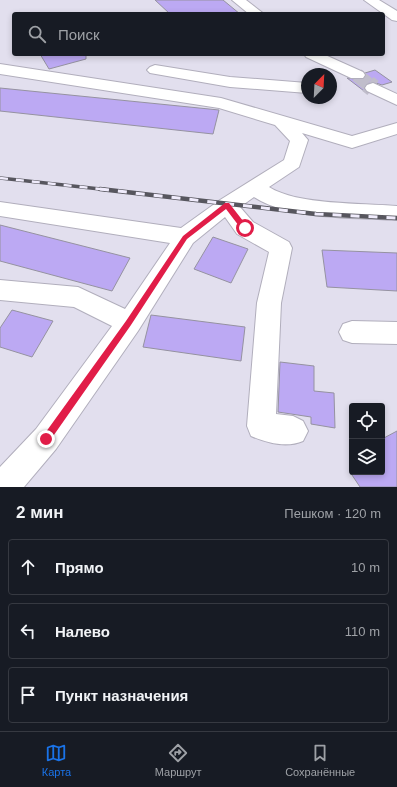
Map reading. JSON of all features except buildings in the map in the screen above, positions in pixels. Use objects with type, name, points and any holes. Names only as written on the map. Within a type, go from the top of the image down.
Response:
[{"type":"street","points":[[238,0],[254,12]]},
{"type":"street","points":[[370,0],[397,17]]},
{"type":"street","points":[[315,56],[355,74],[337,78]]},
{"type":"street","points":[[0,69],[221,103],[279,119],[352,142],[397,128]]},
{"type":"street","points":[[155,70],[230,82],[301,88]]},
{"type":"street","points":[[374,88],[397,100]]},
{"type":"street","points":[[3,487],[46,439],[129,323],[185,237],[227,205],[292,163],[299,140],[279,119]]},
{"type":"street","points":[[254,187],[272,198],[300,206],[397,213]]},
{"type":"street","points":[[227,205],[245,228],[282,248],[269,303],[261,426],[293,431]]},
{"type":"street","points":[[0,209],[185,237]]},
{"type":"street","points":[[0,290],[78,297],[129,323]]},
{"type":"street","points":[[352,332],[397,333]]},
{"type":"tunnel","points":[[357,75],[369,85]]},
{"type":"tunnel","points":[[368,84],[373,88]]},
{"type":"railway","points":[[0,178],[102,189]]},
{"type":"railway","points":[[102,189],[109,190]]},
{"type":"railway","points":[[102,189],[316,214],[397,218]]},
{"type":"route","points":[[46,439],[129,323],[185,237],[227,205],[245,228]]}]
